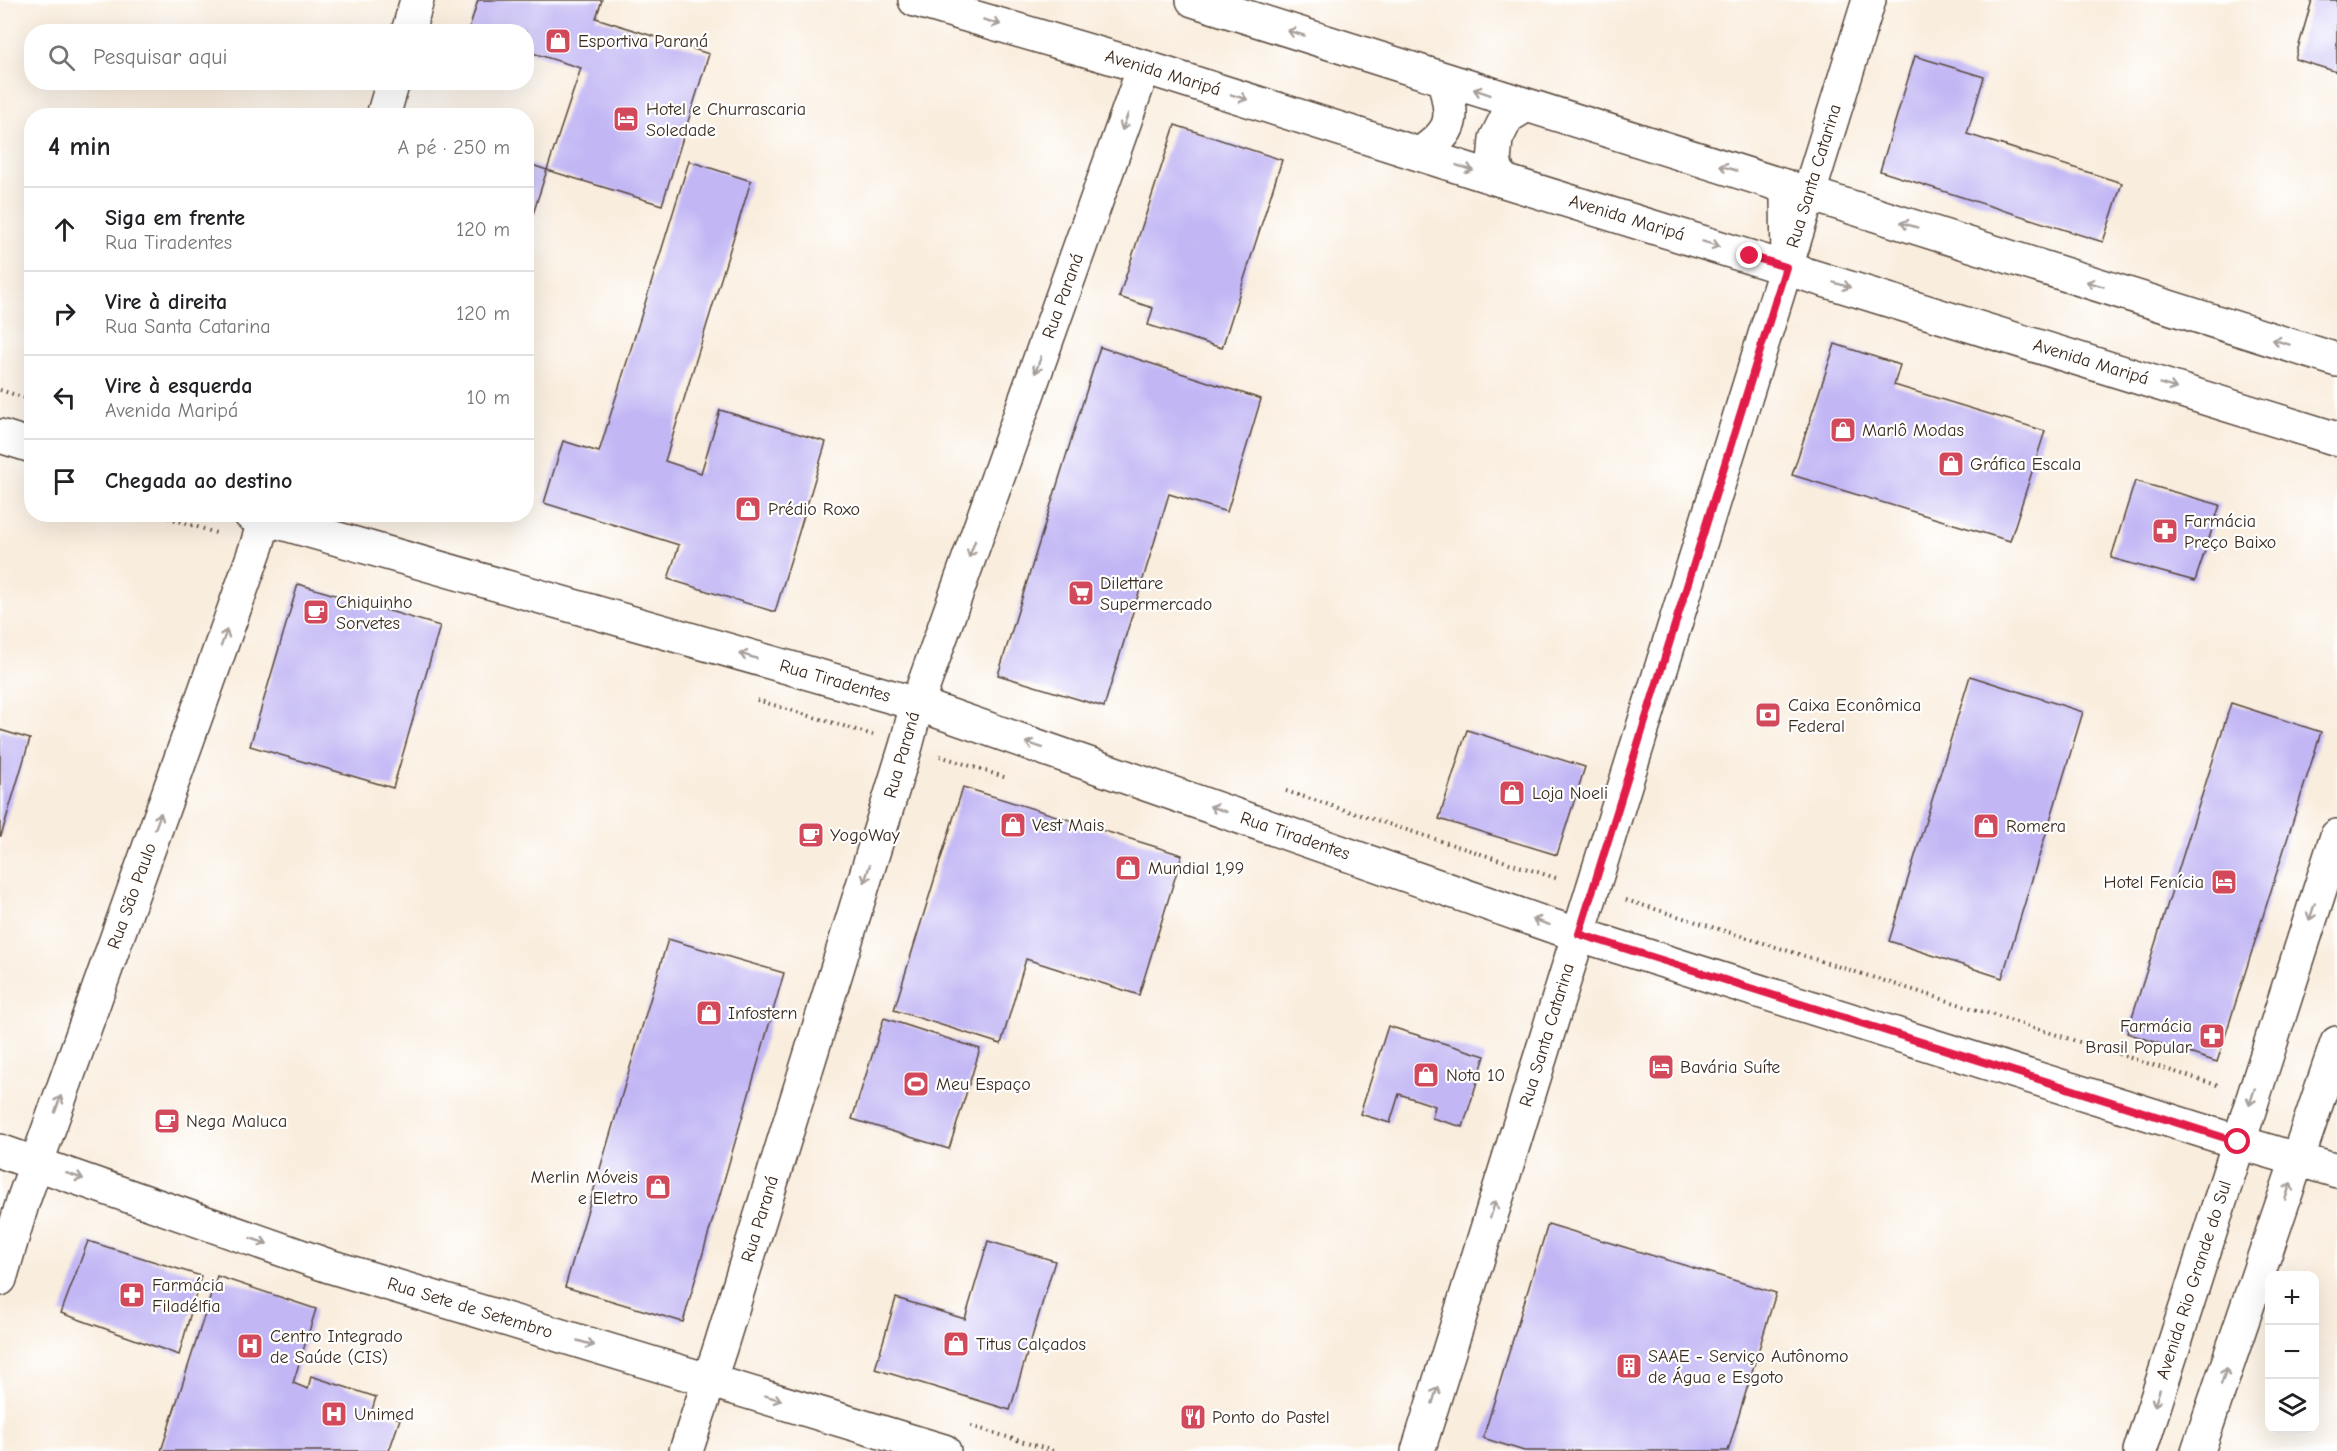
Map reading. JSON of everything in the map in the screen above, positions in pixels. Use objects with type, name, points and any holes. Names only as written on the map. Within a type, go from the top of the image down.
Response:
[{"type":"street","points":[[410,24],[417,0]]},
{"type":"street","name":"Avenida Maripá","points":[[915,0],[1144,67],[1501,180],[1787,264],[2337,439]]},
{"type":"street","points":[[1193,0],[2337,360]]},
{"type":"street","name":"Rua Santa Catarina","points":[[1418,1451],[1787,264],[1796,190],[1869,0]]},
{"type":"street","name":"Rua Paraná","points":[[686,1451],[906,746],[917,704],[1144,67]]},
{"type":"street","points":[[1420,153],[1437,142],[1448,126],[1451,108],[1444,80]]},
{"type":"street","points":[[385,108],[391,90]]},
{"type":"street","points":[[1501,180],[1494,162],[1496,139],[1507,117],[1524,106]]},
{"type":"street","points":[[0,436],[24,444]]},
{"type":"street","name":"Rua São Paulo","points":[[0,1279],[36,1162],[258,522]]},
{"type":"street","name":"Rua Tiradentes","points":[[281,522],[917,704],[1579,934],[2238,1142],[2337,1171]]},
{"type":"street","name":"Avenida Rio Grande do Sul","points":[[2140,1451],[2337,836]]},
{"type":"street","points":[[2199,1451],[2337,1043]]},
{"type":"street","name":"Rua Sete de Setembro","points":[[0,1151],[329,1266],[944,1451]]},
{"type":"path","points":[[0,390],[24,398]]},
{"type":"path","points":[[1279,789],[2253,1096]]},
{"type":"building","name":"Hotel e Churrascaria Soledade","points":[[478,0],[602,0],[596,18],[709,54],[662,205],[547,170],[581,68],[534,53],[534,24],[470,24]]},
{"type":"building","points":[[2312,0],[2337,0],[2337,72],[2295,59]]},
{"type":"building","points":[[1915,56],[1984,77],[1967,134],[2122,183],[2103,242],[1880,171]]},
{"type":"building","points":[[1175,125],[1282,160],[1222,348],[1148,325],[1153,308],[1119,297]]},
{"type":"building","points":[[689,161],[751,181],[665,461],[701,473],[720,410],[826,442],[775,612],[668,579],[679,545],[544,503],[563,441],[599,452]]},
{"type":"building","points":[[534,166],[547,170],[534,211]]},
{"type":"building","name":"Gráfica Escala","points":[[1835,344],[1900,365],[1894,385],[2045,431],[2010,541],[1792,475]]},
{"type":"building","name":"Dilettare Supermercado","points":[[1100,347],[1261,399],[1227,512],[1169,494],[1104,707],[998,675]]},
{"type":"building","name":"Farmácia Preço Baixo","points":[[2135,481],[2220,505],[2195,581],[2111,558]]},
{"type":"building","points":[[298,584],[440,626],[393,788],[250,746]]},
{"type":"building","name":"Romera","points":[[1970,676],[2083,712],[2002,978],[1889,941]]},
{"type":"building","name":"Hotel Fenícia","points":[[2231,703],[2321,732],[2217,1062],[2127,1033]]},
{"type":"building","points":[[0,730],[30,739],[1,836],[0,836]]},
{"type":"building","name":"Loja Noeli","points":[[1467,730],[1585,767],[1557,855],[1439,819]]},
{"type":"building","points":[[963,787],[1182,855],[1139,995],[1026,959],[1001,1044],[894,1010]]},
{"type":"building","name":"Merlin Móveis e Eletro","points":[[668,939],[784,973],[683,1322],[565,1287]]},
{"type":"building","name":"Meu Espaço","points":[[884,1018],[980,1049],[949,1149],[852,1119]]},
{"type":"building","name":"Nota 10","points":[[1388,1026],[1485,1056],[1463,1127],[1432,1118],[1435,1106],[1399,1094],[1390,1123],[1360,1114]]},
{"type":"building","name":"SAAE - Serviço Autônomo de Água e Esgoto","points":[[1548,1224],[1776,1293],[1728,1451],[1524,1451],[1483,1438]]},
{"type":"building","name":"Farmácia Filadélfia","points":[[88,1241],[201,1276],[179,1355],[61,1313]]},
{"type":"building","name":"Titus Calçados","points":[[988,1241],[1055,1261],[1010,1410],[875,1369],[896,1298],[965,1319]]},
{"type":"building","name":"Centro Integrado de Saúde (CIS)","points":[[217,1276],[316,1309],[293,1383],[308,1389],[311,1376],[376,1397],[372,1410],[400,1419],[389,1451],[161,1451]]},
{"type":"place","name":"Esportiva Paraná","points":[[558,41]]},
{"type":"place","name":"Hotel e Churrascaria Soledade","points":[[626,119]]},
{"type":"place","name":"Marlô Modas","points":[[1843,430]]},
{"type":"place","name":"Gráfica Escala","points":[[1951,464]]},
{"type":"place","name":"Prédio Roxo","points":[[748,509]]},
{"type":"place","name":"Farmácia Preço Baixo","points":[[2165,531]]},
{"type":"place","name":"Dilettare Supermercado","points":[[1081,593]]},
{"type":"place","name":"Chiquinho Sorvetes","points":[[316,612]]},
{"type":"place","name":"Caixa Econômica Federal","points":[[1768,715]]},
{"type":"place","name":"Loja Noeli","points":[[1512,793]]},
{"type":"place","name":"Vest Mais","points":[[1013,825]]},
{"type":"place","name":"Romera","points":[[1986,826]]},
{"type":"place","name":"YogoWay","points":[[811,835]]},
{"type":"place","name":"Mundial 1,99","points":[[1128,868]]},
{"type":"place","name":"Hotel Fenícia","points":[[2224,882]]},
{"type":"place","name":"Infostern","points":[[709,1013]]},
{"type":"place","name":"Farmácia Brasil Popular","points":[[2212,1036]]},
{"type":"place","name":"Bavária Suíte","points":[[1661,1067]]},
{"type":"place","name":"Nota 10","points":[[1426,1075]]},
{"type":"place","name":"Meu Espaço","points":[[916,1084]]},
{"type":"place","name":"Nega Maluca","points":[[167,1121]]},
{"type":"place","name":"Merlin Móveis e Eletro","points":[[658,1187]]},
{"type":"place","name":"Farmácia Filadélfia","points":[[132,1295]]},
{"type":"place","name":"Titus Calçados","points":[[956,1344]]},
{"type":"place","name":"Centro Integrado de Saúde (CIS)","points":[[250,1346]]},
{"type":"place","name":"SAAE - Serviço Autônomo de Água e Esgoto","points":[[1629,1366]]},
{"type":"place","name":"Unimed","points":[[334,1414]]},
{"type":"place","name":"Ponto do Pastel","points":[[1193,1417]]},
{"type":"route","points":[[1750,256],[1786,267],[1579,934],[2238,1142]]}]
